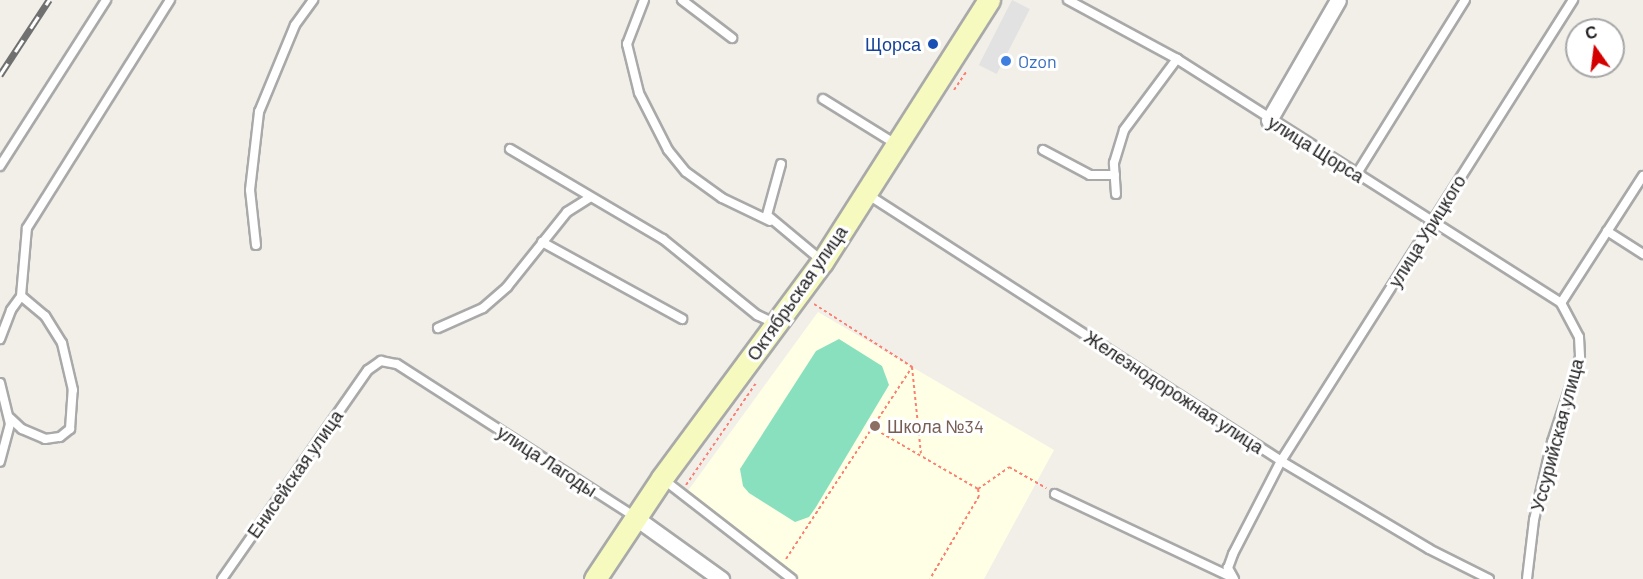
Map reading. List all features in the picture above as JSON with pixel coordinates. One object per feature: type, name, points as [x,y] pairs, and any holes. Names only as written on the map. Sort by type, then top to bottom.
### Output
[{"type":"main road","name":"Октябрьская улица","points":[[595,579],[665,475],[822,262],[989,0]]},
{"type":"street","points":[[1269,120],[1338,0]]},
{"type":"street","name":"улица Лагоды","points":[[636,518],[721,579]]},
{"type":"lane","points":[[0,166],[106,0]]},
{"type":"lane","points":[[0,339],[11,310],[21,296],[27,228],[170,0]]},
{"type":"lane","points":[[256,245],[250,190],[259,112],[295,25],[313,0]]},
{"type":"lane","points":[[644,0],[627,44],[639,93],[668,150],[686,172],[722,198],[770,221],[805,244],[822,262]]},
{"type":"lane","points":[[682,0],[732,38]]},
{"type":"lane","name":"улица Щорса","points":[[1068,0],[1177,59],[1269,120],[1561,303]]},
{"type":"lane","points":[[1356,175],[1465,0]]},
{"type":"lane","name":"улица Урицкого","points":[[1233,578],[1228,568],[1233,554],[1281,461],[1573,0]]},
{"type":"lane","points":[[1116,194],[1117,146],[1124,130],[1177,59]]},
{"type":"lane","points":[[823,99],[898,145]]},
{"type":"lane","points":[[510,149],[589,198],[663,239],[757,315],[777,325]]},
{"type":"lane","points":[[1043,150],[1090,175],[1115,175]]},
{"type":"lane","points":[[770,221],[767,209],[782,164]]},
{"type":"lane","points":[[1561,303],[1643,177]]},
{"type":"lane","name":"Железнодорожная улица","points":[[866,194],[1281,461],[1429,549],[1489,579]]},
{"type":"lane","points":[[438,328],[483,308],[507,287],[567,212],[589,198]]},
{"type":"lane","points":[[1606,231],[1643,254]]},
{"type":"lane","points":[[542,242],[682,319]]},
{"type":"lane","points":[[10,418],[22,429],[45,439],[60,437],[70,429],[74,416],[69,366],[62,343],[45,316],[21,296]]},
{"type":"lane","name":"Уссурийская улица","points":[[1527,579],[1534,520],[1552,442],[1580,357],[1579,337],[1561,303]]},
{"type":"lane","name":"улица Лагоды","points":[[368,370],[381,362],[397,364],[636,518]]},
{"type":"lane","name":"Енисейская улица","points":[[222,579],[368,370]]},
{"type":"lane","points":[[0,383],[10,418],[0,462]]},
{"type":"lane","points":[[665,475],[792,579]]},
{"type":"lane","points":[[1055,494],[1233,578]]},
{"type":"path","points":[[811,302],[912,367]]},
{"type":"path","points":[[779,560],[790,557],[871,427],[912,367]]},
{"type":"path","points":[[912,367],[921,455]]},
{"type":"path","points":[[871,427],[978,489]]},
{"type":"path","points":[[978,489],[1009,467],[1055,494]]},
{"type":"path","points":[[665,475],[696,492]]},
{"type":"path","points":[[930,579],[979,496],[978,489]]},
{"type":"shaded area","points":[[1012,0],[1030,9],[997,74],[979,65]]},
{"type":"shaded area","name":"Школа №34","points":[[818,312],[1054,450],[984,579],[792,579],[687,492]]},
{"type":"green space","points":[[839,339],[882,366],[889,385],[816,507],[809,517],[795,522],[749,493],[743,486],[740,469],[816,351]]},
{"type":"railway","points":[[0,75],[49,0]]},
{"type":"place","name":"Щорса","points":[[933,44]]},
{"type":"place","name":"Ozon","points":[[1006,61]]},
{"type":"place","name":"Школа №34","points":[[875,426]]}]
